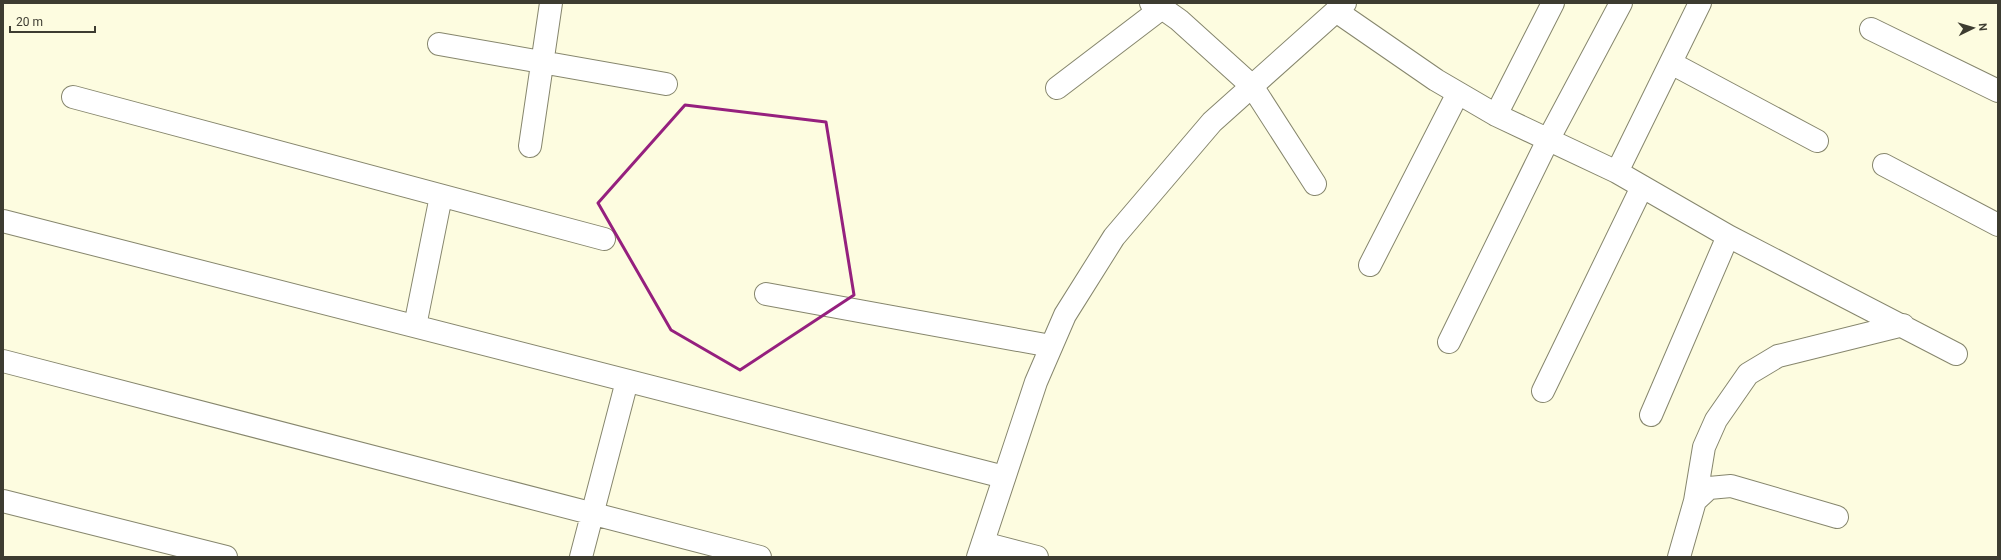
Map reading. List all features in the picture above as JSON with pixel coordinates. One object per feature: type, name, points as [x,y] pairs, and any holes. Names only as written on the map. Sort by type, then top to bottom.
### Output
[{"type":"street","points":[[530,146],[551,3]]},
{"type":"street","points":[[1496,115],[1553,3]]},
{"type":"street","points":[[1450,342],[1548,140],[1620,3]]},
{"type":"street","points":[[1617,172],[1700,3]]},
{"type":"street","points":[[1057,88],[1157,5],[1179,20],[1252,86],[1315,184]]},
{"type":"street","points":[[1037,557],[981,550],[1036,382],[1065,315],[1114,237],[1212,122],[1340,7],[1436,80],[1496,115],[1617,172],[1728,236],[1903,325],[1956,354]]},
{"type":"street","points":[[1871,29],[1998,91]]},
{"type":"street","points":[[439,44],[666,84]]},
{"type":"street","points":[[1671,63],[1817,141]]},
{"type":"street","points":[[1370,265],[1458,93]]},
{"type":"street","points":[[73,97],[604,239]]},
{"type":"street","points":[[1884,165],[1998,225]]},
{"type":"street","points":[[1543,391],[1642,187]]},
{"type":"street","points":[[415,326],[441,196]]},
{"type":"street","points":[[3,221],[1004,477]]},
{"type":"street","points":[[1651,415],[1728,236]]},
{"type":"street","points":[[766,294],[1051,346]]},
{"type":"street","points":[[1679,557],[1695,501],[1704,447],[1716,420],[1748,374],[1778,356],[1903,325]]},
{"type":"street","points":[[3,361],[760,557]]},
{"type":"street","points":[[581,557],[627,381]]},
{"type":"street","points":[[1695,501],[1709,488],[1731,486],[1837,517]]},
{"type":"street","points":[[3,500],[226,557]]},
{"type":"highlighted area","points":[[685,105],[826,122],[854,295],[740,370],[671,330],[598,203]]}]
